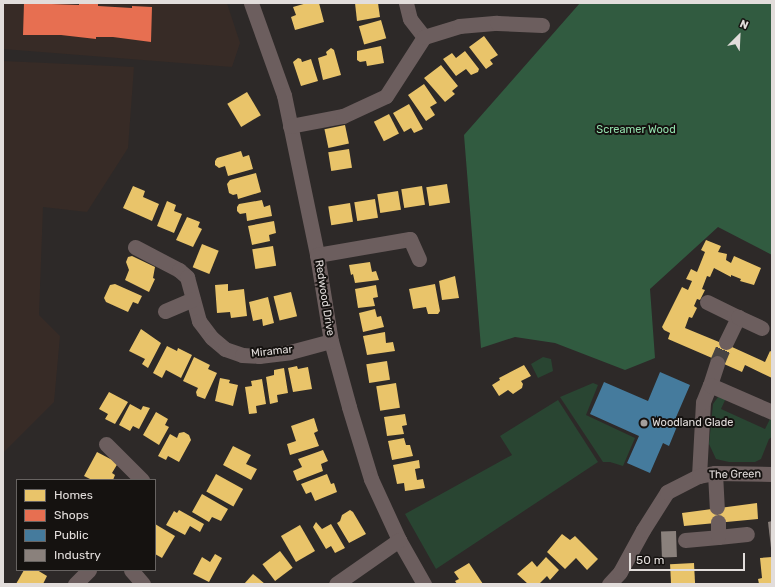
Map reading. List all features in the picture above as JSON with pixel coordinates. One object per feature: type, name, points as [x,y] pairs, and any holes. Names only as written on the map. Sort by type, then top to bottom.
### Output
[{"type":"street","name":"Redwood Drive","points":[[251,3],[284,95],[317,254],[331,341],[349,407],[371,479],[399,540],[424,584]]},
{"type":"street","points":[[406,3],[410,19],[424,37]]},
{"type":"street","points":[[290,126],[343,116],[386,96],[424,37],[459,26],[497,23],[542,25]]},
{"type":"street","points":[[317,254],[410,239],[418,259]]},
{"type":"street","name":"Miramar","points":[[135,247],[179,270],[187,277],[199,321],[212,338],[225,349],[242,355],[259,356],[290,352],[331,341]]},
{"type":"street","points":[[165,312],[193,299]]},
{"type":"street","points":[[707,302],[762,328]]},
{"type":"street","points":[[726,342],[738,317]]},
{"type":"street","name":"The Green","points":[[699,476],[703,402],[717,363]]},
{"type":"street","points":[[710,385],[772,412]]},
{"type":"street","points":[[106,444],[141,479]]},
{"type":"street","points":[[715,473],[718,537]]},
{"type":"street","name":"The Green","points":[[609,584],[620,572],[643,530],[667,492],[699,476],[715,473],[772,474]]},
{"type":"street","points":[[685,540],[747,534]]},
{"type":"street","points":[[336,584],[399,540]]},
{"type":"street","points":[[75,584],[88,571]]},
{"type":"street","points":[[132,571],[143,584]]},
{"type":"shaded area","points":[[3,3],[227,3],[240,43],[232,67],[3,49]]},
{"type":"shaded area","points":[[3,61],[134,67],[128,148],[87,212],[43,207],[39,315],[60,336],[54,402],[3,453]]},
{"type":"green space","name":"Screamer Wood","points":[[580,3],[772,3],[772,255],[718,227],[650,289],[655,358],[625,370],[555,343],[515,337],[481,348],[464,135]]},
{"type":"green space","points":[[543,357],[551,359],[553,371],[538,378],[531,364]]},
{"type":"green space","points":[[593,383],[598,385],[586,415],[635,438],[623,466],[610,462],[603,462],[560,397]]},
{"type":"green space","points":[[718,397],[726,398],[721,409],[765,429],[771,417],[772,418],[772,437],[769,439],[761,459],[755,462],[729,462],[716,459],[709,444],[713,404]]},
{"type":"green space","points":[[558,400],[598,462],[436,569],[405,514],[512,455],[500,436]]},
{"type":"building: Homes","points":[[307,3],[319,3],[324,22],[295,30],[291,17],[296,15],[293,7]]},
{"type":"building: Homes","points":[[355,3],[378,3],[380,17],[357,21]]},
{"type":"building: Homes","points":[[381,20],[386,38],[364,45],[359,26]]},
{"type":"building: Homes","points":[[484,36],[498,55],[490,60],[493,64],[486,69],[469,47]]},
{"type":"building: Homes","points":[[381,46],[384,63],[367,66],[366,61],[360,62],[357,60],[357,51]]},
{"type":"building: Homes","points":[[331,48],[334,50],[341,75],[323,80],[318,58],[327,55],[326,52]]},
{"type":"building: Homes","points":[[465,51],[479,69],[478,72],[471,75],[466,69],[456,76],[443,59],[452,53],[456,58]]},
{"type":"building: Homes","points":[[298,58],[301,59],[302,62],[311,59],[318,81],[301,86],[293,62]]},
{"type":"building: Homes","points":[[441,65],[458,86],[452,91],[455,94],[445,102],[424,78]]},
{"type":"building: Homes","points":[[424,84],[437,103],[430,107],[435,115],[426,121],[408,95]]},
{"type":"building: Homes","points":[[247,92],[261,115],[241,127],[227,104]]},
{"type":"building: Homes","points":[[409,104],[423,129],[414,133],[411,128],[404,132],[393,113]]},
{"type":"building: Homes","points":[[389,114],[399,134],[384,141],[374,122]]},
{"type":"building: Homes","points":[[345,125],[349,144],[328,148],[324,129]]},
{"type":"building: Homes","points":[[349,149],[352,168],[331,171],[328,152]]},
{"type":"building: Homes","points":[[241,151],[243,157],[249,155],[253,169],[228,176],[225,166],[219,168],[215,165],[217,158]]},
{"type":"building: Homes","points":[[256,173],[261,192],[238,199],[237,194],[233,195],[229,193],[227,184],[230,180]]},
{"type":"building: Homes","points":[[447,184],[450,203],[429,206],[426,187]]},
{"type":"building: Homes","points":[[133,186],[145,191],[143,197],[159,204],[152,221],[123,208]]},
{"type":"building: Homes","points":[[422,186],[425,205],[404,208],[401,189]]},
{"type":"building: Homes","points":[[398,191],[401,210],[380,213],[377,194]]},
{"type":"building: Homes","points":[[375,199],[378,218],[357,221],[354,202]]},
{"type":"building: Homes","points":[[262,200],[264,207],[270,205],[272,216],[247,221],[246,213],[240,214],[237,211],[239,204]]},
{"type":"building: Homes","points":[[167,201],[176,205],[174,211],[182,214],[174,233],[157,226]]},
{"type":"building: Homes","points":[[350,203],[353,222],[331,225],[328,206]]},
{"type":"building: Homes","points":[[187,217],[200,222],[198,227],[202,229],[193,247],[176,240]]},
{"type":"building: Homes","points":[[274,221],[276,233],[269,235],[270,241],[252,245],[248,226]]},
{"type":"building: Homes","points":[[706,240],[721,246],[718,252],[727,254],[726,260],[731,263],[734,256],[761,268],[754,285],[740,281],[741,279],[731,275],[731,277],[714,268],[710,277],[707,276],[702,289],[705,290],[700,300],[697,299],[694,306],[697,308],[692,318],[689,317],[685,328],[719,342],[720,340],[733,345],[732,347],[765,362],[770,351],[772,352],[772,378],[745,365],[742,372],[724,364],[723,367],[712,358],[668,339],[670,333],[662,327],[682,287],[688,290],[692,281],[686,279],[691,269],[697,272],[705,252],[701,250]]},
{"type":"building: Homes","points":[[202,244],[219,251],[209,274],[193,267]]},
{"type":"building: Homes","points":[[273,246],[276,266],[255,269],[252,249]]},
{"type":"building: Homes","points":[[132,256],[155,267],[153,278],[155,279],[149,292],[125,280],[129,270],[126,262],[128,257]]},
{"type":"building: Homes","points":[[370,262],[372,272],[376,271],[379,280],[355,283],[353,274],[351,275],[349,265]]},
{"type":"building: Homes","points":[[455,276],[459,298],[442,300],[439,281]]},
{"type":"building: Homes","points":[[115,284],[142,296],[138,304],[133,302],[128,312],[106,302],[104,298],[110,285]]},
{"type":"building: Homes","points":[[228,284],[228,291],[244,289],[247,316],[231,318],[230,312],[217,313],[215,285]]},
{"type":"building: Homes","points":[[435,284],[440,311],[438,314],[428,314],[426,307],[413,309],[409,289]]},
{"type":"building: Homes","points":[[376,285],[378,297],[373,298],[375,306],[358,308],[355,289]]},
{"type":"building: Homes","points":[[291,292],[297,316],[280,321],[274,296]]},
{"type":"building: Homes","points":[[268,297],[274,323],[263,326],[262,319],[253,321],[249,302]]},
{"type":"building: Homes","points":[[375,309],[377,317],[381,316],[384,327],[363,332],[359,313]]},
{"type":"building: Homes","points":[[141,329],[161,343],[148,368],[142,364],[145,359],[129,351]]},
{"type":"building: Homes","points":[[385,332],[386,343],[393,342],[395,351],[367,355],[363,336]]},
{"type":"building: Homes","points":[[167,346],[177,351],[178,348],[192,355],[181,378],[166,370],[162,378],[153,373]]},
{"type":"building: Homes","points":[[194,357],[210,365],[208,369],[217,373],[205,399],[197,396],[196,392],[198,388],[183,381]]},
{"type":"building: Homes","points":[[387,361],[390,380],[369,383],[366,364]]},
{"type":"building: Homes","points":[[524,365],[531,376],[521,381],[523,384],[522,388],[513,394],[508,390],[499,396],[492,385],[500,380],[499,378]]},
{"type":"building: Homes","points":[[297,366],[298,369],[308,367],[312,389],[293,392],[288,368]]},
{"type":"building: Homes","points":[[284,368],[288,393],[277,395],[278,402],[270,404],[266,377],[274,375],[274,370]]},
{"type":"building: Homes","points":[[220,378],[230,380],[229,383],[238,385],[233,406],[215,401]]},
{"type":"building: Homes","points":[[262,379],[266,404],[256,406],[257,413],[249,414],[245,387],[252,386],[251,381]]},
{"type":"building: Homes","points":[[396,383],[400,408],[380,411],[376,386]]},
{"type":"building: Homes","points":[[109,392],[128,402],[115,424],[105,419],[108,414],[99,409]]},
{"type":"building: Homes","points":[[130,404],[141,410],[143,406],[150,408],[139,429],[133,426],[130,431],[119,425]]},
{"type":"building: Homes","points":[[156,412],[168,419],[165,425],[169,427],[159,445],[143,435]]},
{"type":"building: Homes","points":[[405,414],[407,425],[402,426],[404,434],[387,436],[384,417]]},
{"type":"building: Homes","points":[[314,418],[318,431],[314,433],[319,446],[290,455],[287,444],[296,441],[291,426]]},
{"type":"building: Homes","points":[[184,432],[189,435],[191,440],[179,462],[168,456],[166,460],[158,456],[170,434],[177,438],[179,433]]},
{"type":"building: Homes","points":[[404,438],[406,445],[410,445],[413,456],[392,460],[388,441]]},
{"type":"building: Homes","points":[[233,446],[251,455],[246,464],[257,469],[251,480],[223,465]]},
{"type":"building: Homes","points":[[323,450],[328,461],[321,464],[323,471],[297,481],[293,471],[302,467],[298,459]]},
{"type":"building: Homes","points":[[97,452],[118,463],[112,473],[115,475],[113,479],[90,479],[84,476]]},
{"type":"building: Homes","points":[[419,460],[420,468],[415,469],[417,480],[423,479],[425,488],[405,491],[404,483],[397,484],[393,465]]},
{"type":"building: Homes","points":[[216,474],[243,489],[233,507],[206,491]]},
{"type":"building: Homes","points":[[327,474],[331,484],[334,483],[337,492],[315,501],[311,492],[306,494],[301,484]]},
{"type":"building: Homes","points":[[202,494],[228,509],[221,521],[212,517],[209,522],[192,512]]},
{"type":"building: Homes","points":[[757,503],[758,519],[684,526],[682,513]]},
{"type":"building: Homes","points":[[179,510],[204,524],[200,532],[190,526],[185,535],[166,525],[174,511],[177,513]]},
{"type":"building: Homes","points":[[350,510],[353,512],[366,534],[349,543],[337,523],[340,521],[342,515]]},
{"type":"building: Homes","points":[[316,522],[322,529],[331,524],[345,548],[335,553],[331,546],[326,549],[313,527]]},
{"type":"building: Homes","points":[[156,525],[175,536],[162,558],[156,555]]},
{"type":"building: Homes","points":[[300,525],[315,551],[296,562],[281,536]]},
{"type":"building: Homes","points":[[562,534],[570,540],[575,536],[598,559],[587,570],[576,558],[565,569],[547,552]]},
{"type":"building: Homes","points":[[280,551],[293,568],[275,581],[262,564]]},
{"type":"building: Homes","points":[[215,554],[222,558],[209,582],[193,574],[202,557],[210,562]]},
{"type":"building: Homes","points":[[546,557],[559,570],[550,580],[547,576],[539,584],[528,584],[517,574],[532,561],[537,567]]},
{"type":"building: Homes","points":[[772,557],[772,584],[759,584],[758,579],[762,578],[760,558]]},
{"type":"building: Homes","points":[[469,563],[483,584],[457,584],[455,581],[459,579],[454,572]]},
{"type":"building: Homes","points":[[694,563],[695,584],[671,584],[670,564]]},
{"type":"building: Homes","points":[[23,571],[39,571],[47,576],[43,584],[16,584]]},
{"type":"building: Homes","points":[[253,574],[265,584],[244,584]]},
{"type":"building: Shops","points":[[24,3],[79,5],[79,3],[98,4],[98,6],[132,8],[132,6],[152,7],[151,42],[113,37],[96,37],[96,39],[61,35],[23,35]]},
{"type":"building: Public","name":"Woodland Glade","points":[[660,372],[690,385],[674,422],[678,424],[669,446],[663,443],[650,473],[627,463],[639,436],[590,414],[604,382],[648,401]]},
{"type":"building: Industry","points":[[772,521],[772,548],[771,548],[768,522]]},
{"type":"building: Industry","points":[[676,531],[677,557],[662,558],[661,532]]},
{"type":"tunnel","points":[[717,363],[726,342]]},
{"type":"place","name":"Woodland Glade","points":[[644,423]]}]
